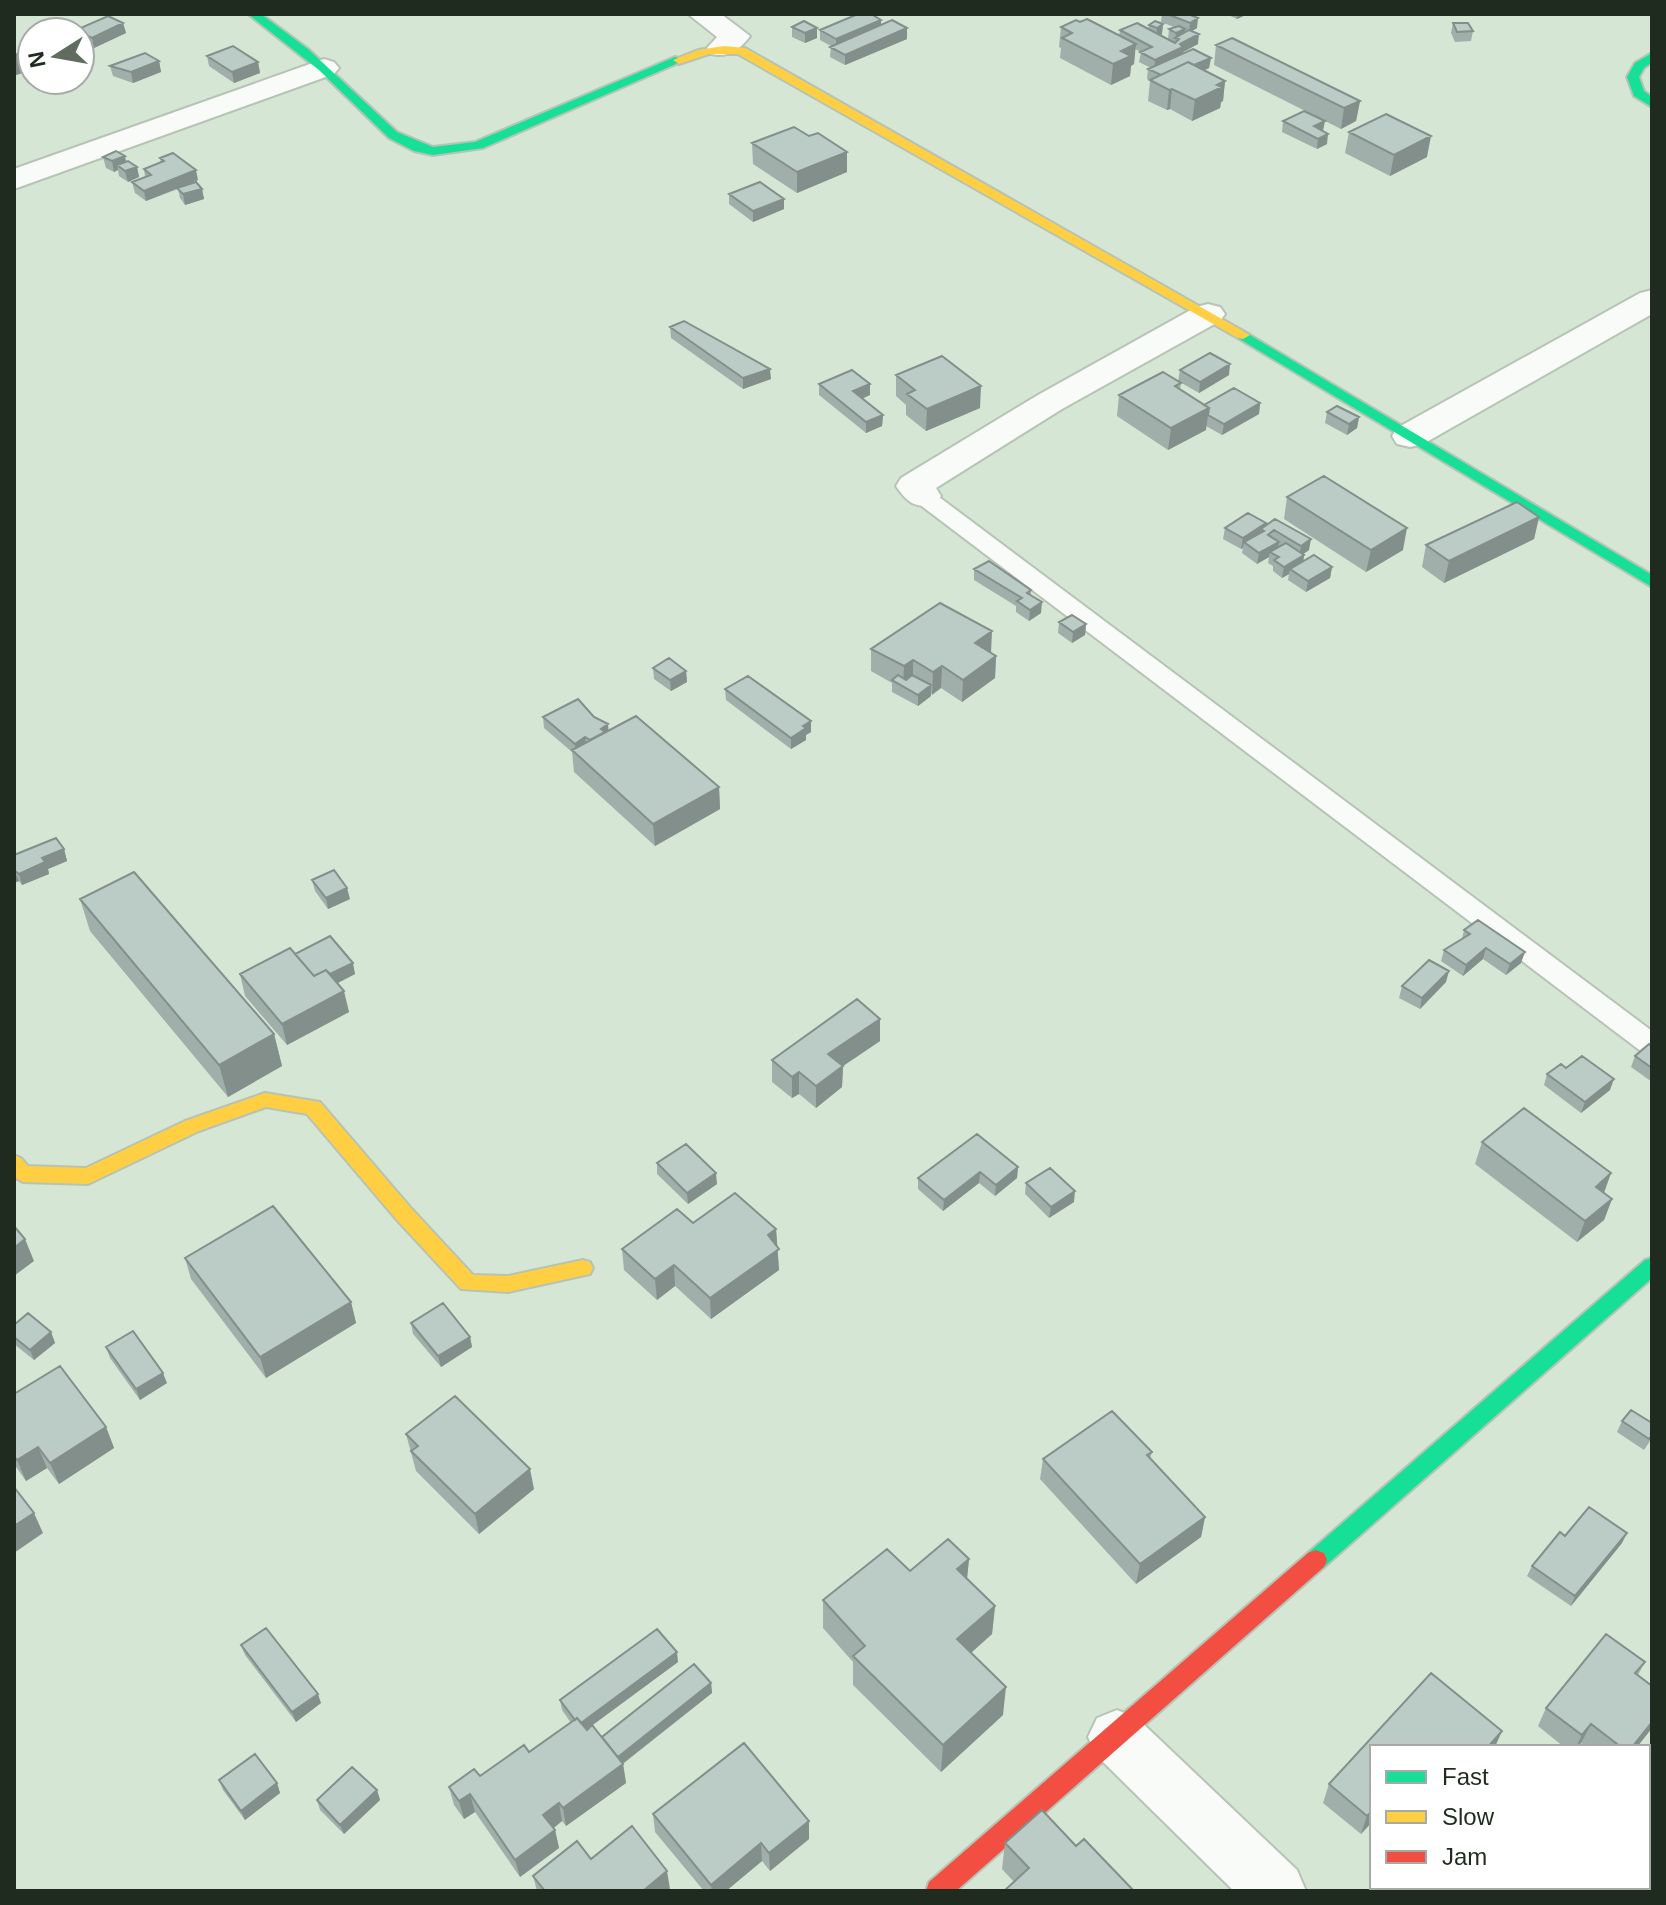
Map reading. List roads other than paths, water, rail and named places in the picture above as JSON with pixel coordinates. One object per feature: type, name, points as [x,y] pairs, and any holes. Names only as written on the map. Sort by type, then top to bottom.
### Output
[{"type":"street","points":[[254,14],[324,68],[395,136],[413,147],[444,152],[479,145],[700,51],[721,48],[741,51],[1208,314],[1652,582]]},
{"type":"street","points":[[702,14],[736,36],[721,48]]},
{"type":"street","points":[[1652,57],[1639,66],[1633,77],[1638,93],[1652,103]]},
{"type":"street","points":[[14,180],[324,68]]},
{"type":"street","points":[[1410,436],[1652,300]]},
{"type":"street","points":[[923,496],[914,486],[1050,402],[1208,314]]},
{"type":"street","points":[[14,1163],[23,1174],[88,1176],[192,1126],[265,1100],[313,1107],[403,1213],[468,1283],[508,1284],[583,1268]]},
{"type":"street","points":[[938,1891],[1652,1266]]},
{"type":"street","points":[[1117,1737],[1276,1891]]},
{"type":"lane","points":[[923,496],[1652,1045]]}]
